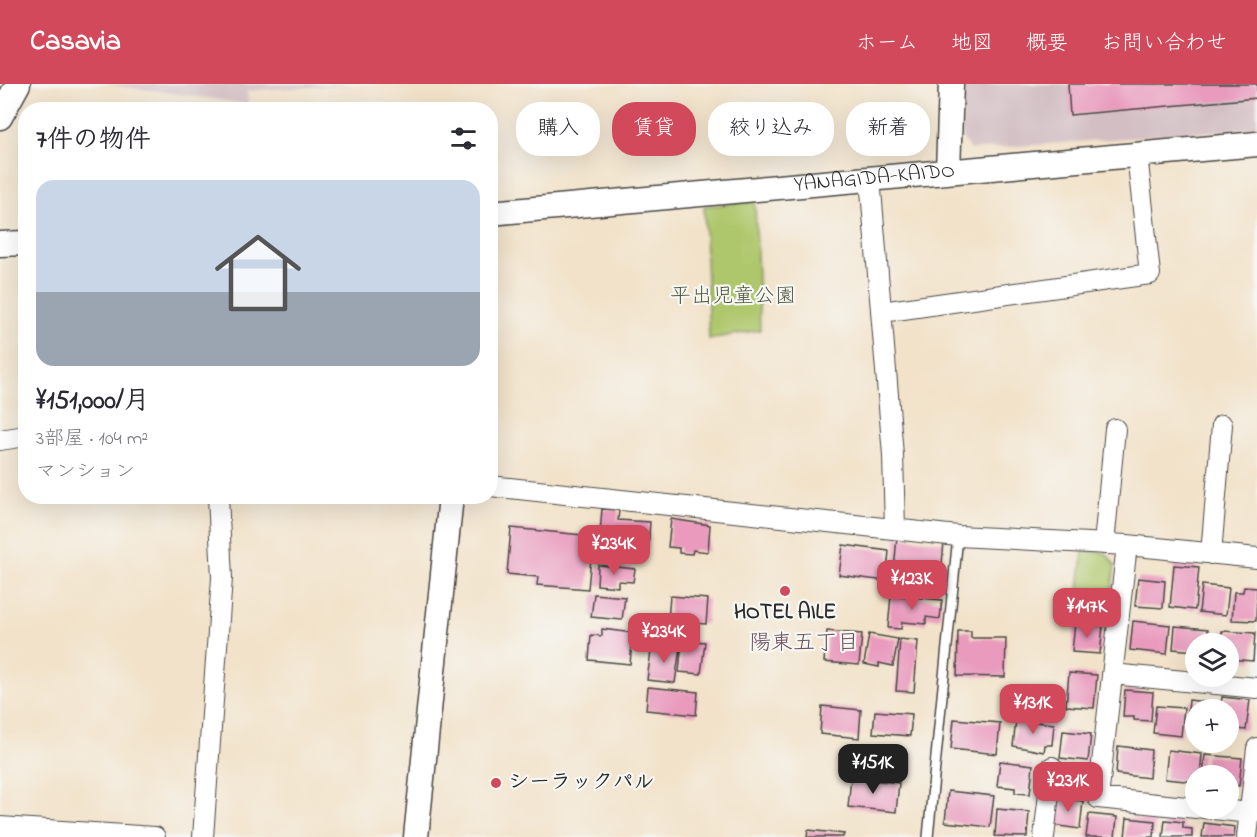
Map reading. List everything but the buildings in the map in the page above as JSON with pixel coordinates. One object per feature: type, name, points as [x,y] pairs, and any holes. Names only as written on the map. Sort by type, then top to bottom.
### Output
[{"type":"street","points":[[0,117],[18,84]]},
{"type":"street","points":[[948,171],[951,84]]},
{"type":"street","name":"YANAGIDA-KAIDO","points":[[498,212],[1257,144]]},
{"type":"street","points":[[882,312],[1150,274],[1137,154]]},
{"type":"street","points":[[870,178],[893,455],[895,529]]},
{"type":"street","points":[[0,244],[18,243]]},
{"type":"street","points":[[1210,554],[1222,426]]},
{"type":"street","points":[[1104,544],[1115,429]]},
{"type":"street","points":[[0,440],[18,437]]},
{"type":"street","points":[[498,487],[958,536],[1127,545],[1257,558]]},
{"type":"street","points":[[203,837],[222,578],[218,504]]},
{"type":"street","points":[[416,837],[450,504]]},
{"type":"street","points":[[1127,545],[1098,798],[1185,807]]},
{"type":"street","points":[[1112,674],[1257,688]]},
{"type":"street","points":[[1247,837],[1257,748]]},
{"type":"street","points":[[1044,837],[1052,767]]},
{"type":"street","points":[[1239,812],[1250,813]]},
{"type":"street","points":[[0,828],[155,837]]},
{"type":"lane","points":[[927,837],[958,536]]},
{"type":"shaded area","points":[[106,84],[356,84],[247,91],[248,102]]},
{"type":"shaded area","points":[[963,84],[1257,84],[1257,128],[971,150],[962,138]]},
{"type":"green space","name":"平出児童公園","points":[[755,202],[760,330],[709,339],[704,206]]},
{"type":"green space","points":[[1083,551],[1106,553],[1115,565],[1109,615],[1077,611]]},
{"type":"place","name":"HOTEL AILE","points":[[785,591]]},
{"type":"place","name":"シーラックパル","points":[[496,783]]},
{"type":"district","name":"陽東五丁目","points":[[804,644]]}]
